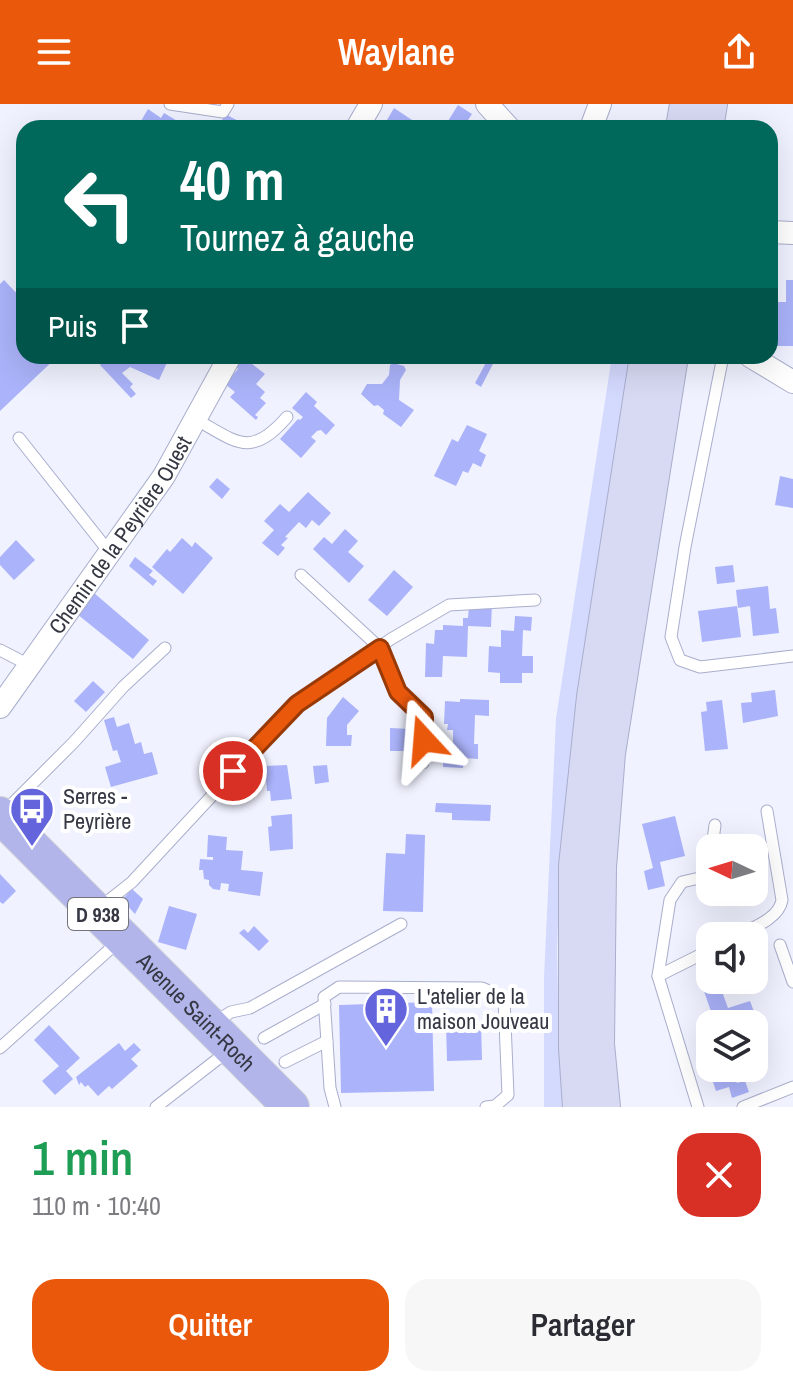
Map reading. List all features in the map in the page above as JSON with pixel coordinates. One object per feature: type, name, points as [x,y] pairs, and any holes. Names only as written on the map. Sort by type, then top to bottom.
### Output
[{"type":"main road","points":[[579,1107],[575,1048],[575,866],[593,697],[645,364]]},
{"type":"main road","points":[[604,1107],[598,1044],[600,867],[609,753],[671,364]]},
{"type":"main road","name":"Avenue Saint-Roch","points":[[0,816],[122,937],[235,1037],[287,1106]]},
{"type":"street","points":[[487,104],[502,120]]},
{"type":"street","name":"Chemin de la Peyrière Ouest","points":[[0,707],[164,476],[226,364]]},
{"type":"street","points":[[763,364],[793,382]]},
{"type":"lane","points":[[170,104],[223,112],[228,104]]},
{"type":"lane","points":[[721,364],[685,547],[671,637],[680,660],[700,667],[793,656]]},
{"type":"lane","points":[[197,420],[237,443],[257,442],[272,434],[287,417]]},
{"type":"lane","points":[[19,438],[110,553]]},
{"type":"lane","points":[[301,575],[380,648],[398,692],[424,717],[423,763]]},
{"type":"lane","points":[[95,911],[132,882],[297,704],[449,605],[535,600]]},
{"type":"lane","points":[[0,816],[74,742],[123,687],[165,648]]},
{"type":"lane","points":[[0,650],[29,665]]},
{"type":"lane","points":[[761,922],[781,908],[782,900],[767,811]]},
{"type":"lane","points":[[714,834],[715,825]]},
{"type":"lane","points":[[696,879],[682,882],[670,900],[658,976],[698,1107]]},
{"type":"lane","points":[[235,1037],[231,1012],[250,1008],[401,924]]},
{"type":"lane","points":[[0,1048],[122,937]]},
{"type":"lane","points":[[780,945],[793,982]]},
{"type":"lane","points":[[658,976],[696,957]]},
{"type":"lane","points":[[335,1107],[330,1088],[324,997],[339,987],[482,988],[504,998],[508,1095],[504,1103],[486,1107]]},
{"type":"lane","points":[[156,1107],[235,1037],[325,1004]]},
{"type":"lane","points":[[285,1062],[327,1041]]},
{"type":"lane","points":[[743,1107],[793,1087]]},
{"type":"shaded area","points":[[611,364],[635,364],[571,751],[561,846],[557,950],[563,1107],[544,1107],[544,978],[556,719]]},
{"type":"building","points":[[458,105],[472,114],[468,120],[449,120]]},
{"type":"building","points":[[394,108],[412,120],[387,120]]},
{"type":"building","points":[[148,109],[161,118],[164,113],[176,120],[142,120]]},
{"type":"building","points":[[225,114],[237,120],[222,120]]},
{"type":"building","points":[[4,280],[16,293],[16,364],[50,364],[0,411],[0,284]]},
{"type":"building","points":[[786,280],[793,280],[793,346],[778,346],[778,302],[786,302]]},
{"type":"building","points":[[166,364],[159,380],[130,367],[122,373],[133,384],[130,387],[136,394],[131,398],[100,365]]},
{"type":"building","points":[[252,364],[265,374],[256,384],[265,392],[260,398],[266,403],[255,415],[258,417],[256,420],[230,397],[235,392],[225,384],[238,369],[234,365]]},
{"type":"building","points":[[485,364],[493,364],[481,387],[475,383]]},
{"type":"building","points":[[390,365],[404,366],[406,370],[400,380],[399,400],[414,410],[401,427],[361,394],[367,384],[382,384],[389,375]]},
{"type":"building","points":[[306,392],[317,402],[314,406],[335,425],[326,435],[321,430],[317,431],[311,437],[316,441],[301,458],[280,439],[303,417],[292,408]]},
{"type":"building","points":[[467,425],[487,434],[479,451],[486,455],[481,467],[473,463],[468,473],[463,471],[456,486],[434,476],[452,439],[458,442]]},
{"type":"building","points":[[780,476],[793,479],[793,508],[775,505]]},
{"type":"building","points":[[217,478],[230,489],[222,499],[209,487]]},
{"type":"building","points":[[308,492],[331,513],[319,526],[312,520],[306,528],[299,522],[285,537],[288,538],[281,545],[285,548],[278,556],[262,543],[274,530],[264,521],[280,504],[289,512]]},
{"type":"building","points":[[345,529],[358,541],[348,552],[364,566],[349,583],[313,549],[324,537],[332,544]]},
{"type":"building","points":[[182,538],[192,547],[195,542],[213,558],[183,594],[152,567],[167,549],[170,552]]},
{"type":"building","points":[[16,540],[35,560],[14,580],[0,565],[0,557]]},
{"type":"building","points":[[135,557],[153,571],[149,575],[157,581],[153,586],[129,566]]},
{"type":"building","points":[[733,565],[735,582],[717,584],[715,567]]},
{"type":"building","points":[[394,570],[413,587],[387,616],[368,600]]},
{"type":"building","points":[[768,586],[770,609],[776,608],[779,633],[753,636],[750,606],[738,608],[736,590]]},
{"type":"building","points":[[94,593],[149,640],[133,659],[77,614]]},
{"type":"building","points":[[492,604],[491,627],[468,626],[467,657],[443,656],[442,677],[425,677],[426,643],[434,644],[435,630],[443,630],[443,625],[463,626],[463,618],[468,618],[469,606]]},
{"type":"building","points":[[737,606],[741,637],[702,642],[698,611]]},
{"type":"building","points":[[515,616],[532,617],[531,631],[523,630],[522,656],[533,656],[533,673],[522,673],[522,683],[500,683],[500,673],[488,672],[489,646],[501,647],[501,630],[514,631]]},
{"type":"building","points":[[93,681],[105,692],[86,712],[74,701]]},
{"type":"building","points":[[775,690],[778,716],[743,723],[741,703],[752,702],[751,693]]},
{"type":"building","points":[[343,697],[359,711],[347,725],[347,735],[352,735],[351,746],[326,746],[327,718]]},
{"type":"building","points":[[460,699],[489,700],[489,716],[475,715],[474,744],[478,744],[478,759],[464,758],[463,768],[443,767],[444,742],[453,743],[453,730],[447,730],[448,724],[444,724],[445,701],[460,702]]},
{"type":"building","points":[[722,700],[728,749],[705,751],[701,712],[707,711],[706,702]]},
{"type":"building","points":[[114,717],[117,727],[129,723],[135,744],[141,742],[144,754],[152,752],[158,774],[111,787],[105,767],[121,762],[117,750],[113,751],[104,720]]},
{"type":"building","points":[[390,728],[410,729],[409,751],[390,751]]},
{"type":"building","points":[[287,765],[292,799],[271,801],[265,766]]},
{"type":"building","points":[[327,765],[329,782],[315,784],[313,766]]},
{"type":"building","points":[[436,803],[491,805],[490,821],[452,820],[452,813],[435,812]]},
{"type":"building","points":[[292,814],[293,849],[270,851],[268,827],[272,826],[271,816]]},
{"type":"building","points":[[675,816],[685,856],[660,862],[665,886],[648,890],[644,871],[653,868],[642,824]]},
{"type":"building","points":[[406,834],[425,835],[423,912],[383,911],[386,853],[405,854]]},
{"type":"building","points":[[208,835],[227,837],[226,850],[243,851],[241,870],[263,872],[260,896],[228,891],[229,884],[221,883],[220,890],[209,885],[209,880],[204,879],[203,870],[199,870],[200,859],[213,860],[213,857],[207,857]]},
{"type":"building","points":[[0,874],[16,891],[3,904],[0,902]]},
{"type":"building","points":[[132,889],[143,899],[135,914],[122,900]]},
{"type":"building","points":[[169,906],[197,914],[186,950],[158,942]]},
{"type":"building","points":[[254,926],[269,941],[259,951],[239,933],[244,929],[248,933]]},
{"type":"building","points":[[705,994],[723,994],[728,1008],[750,1001],[753,1010],[711,1010]]},
{"type":"building","name":"L'atelier de la maison Jouveau","points":[[432,1002],[434,1091],[341,1093],[339,1005]]},
{"type":"building","points":[[481,1023],[482,1060],[447,1061],[446,1024]]},
{"type":"building","points":[[49,1025],[80,1058],[66,1071],[73,1079],[55,1095],[42,1081],[59,1066],[34,1040]]},
{"type":"building","points":[[119,1043],[125,1051],[134,1043],[141,1050],[131,1059],[138,1066],[112,1089],[109,1086],[98,1096],[88,1085],[85,1087],[81,1082],[79,1085],[76,1077]]},
{"type":"building","points":[[713,1082],[745,1082],[749,1092],[732,1098],[729,1087],[716,1091]]},
{"type":"place","name":"Serres - Peyrière","points":[[32,848]]},
{"type":"place","name":"L'atelier de la maison Jouveau","points":[[386,1048]]},
{"type":"route","points":[[233,771],[297,704],[380,648],[398,692],[424,717],[424,740]]}]
